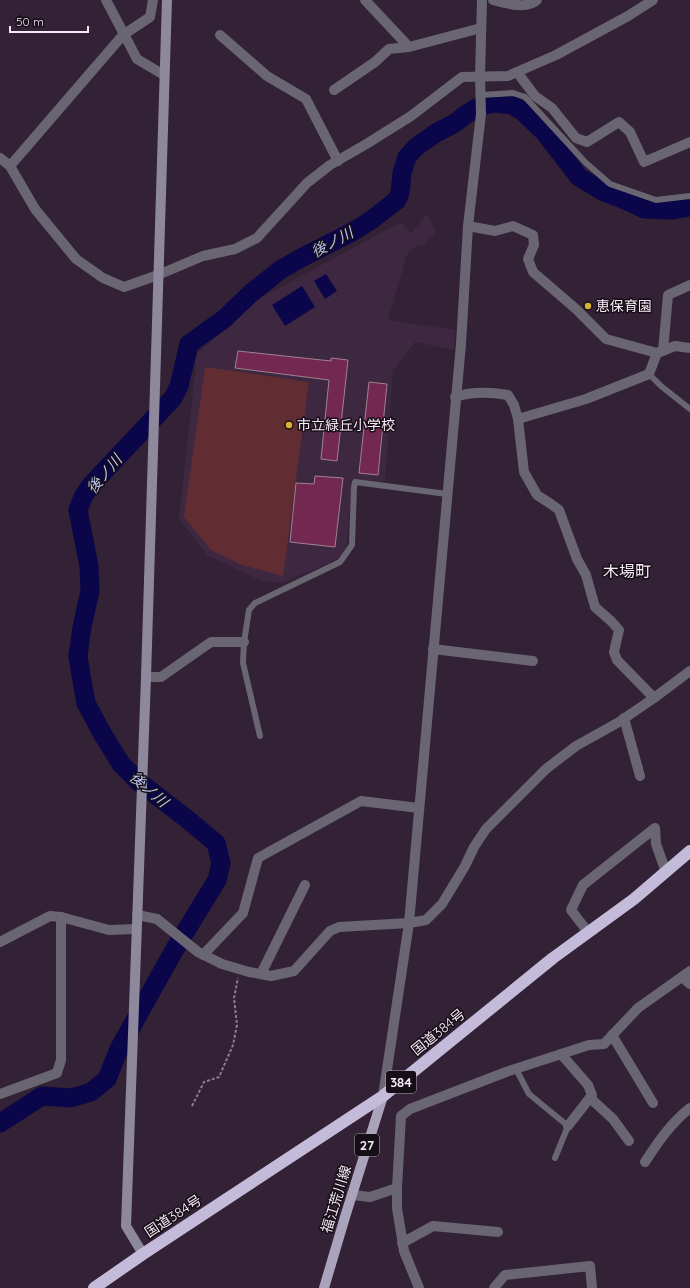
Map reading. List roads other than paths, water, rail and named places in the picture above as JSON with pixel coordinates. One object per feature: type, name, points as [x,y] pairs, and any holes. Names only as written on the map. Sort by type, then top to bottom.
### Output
[{"type":"highway","name":"国道384号","points":[[94,1288],[142,1254],[383,1096],[553,958],[634,899],[690,851]]},
{"type":"main road","name":"福江荒川線","points":[[324,1288],[383,1096]]},
{"type":"street","points":[[106,0],[123,35],[137,59],[164,75]]},
{"type":"street","points":[[10,166],[123,35],[150,17],[153,0]]},
{"type":"street","points":[[142,1254],[126,1226],[133,998],[146,677],[167,0]]},
{"type":"street","points":[[366,0],[409,47]]},
{"type":"street","points":[[383,1096],[409,923],[455,397],[461,344],[468,226],[481,114],[480,76],[482,0]]},
{"type":"street","points":[[492,0],[517,6],[535,3],[537,0]]},
{"type":"street","points":[[0,158],[10,166],[35,209],[76,259],[103,278],[124,287],[158,275],[203,256],[236,249],[257,238],[307,183],[338,161],[411,116],[462,77],[508,76],[556,55],[628,16],[653,0]]},
{"type":"street","points":[[334,90],[375,62],[389,49],[409,47],[481,28]]},
{"type":"street","points":[[220,35],[267,76],[306,99],[338,161]]},
{"type":"street","points":[[516,72],[535,96],[552,108],[576,138],[587,142],[619,122],[630,132],[644,162],[690,142]]},
{"type":"street","points":[[468,226],[495,231],[513,226],[533,235],[534,245],[528,259],[533,272],[576,309],[606,339],[660,352],[675,346],[690,348]]},
{"type":"street","points":[[518,419],[586,398],[650,374],[660,352],[668,295],[690,285]]},
{"type":"street","points":[[455,397],[465,394],[487,392],[508,395],[514,405],[518,419],[524,472],[537,495],[559,510],[577,559],[586,575],[595,607],[619,630],[614,652],[618,660],[654,698]]},
{"type":"street","points":[[146,677],[161,677],[211,642],[244,642]]},
{"type":"street","points":[[433,649],[533,662]]},
{"type":"street","points":[[137,915],[156,919],[203,955],[222,964],[271,976],[294,972],[330,931],[338,927],[409,923],[426,920],[442,904],[465,866],[474,846],[486,829],[546,769],[576,746],[624,718],[690,671]]},
{"type":"street","points":[[624,718],[640,776]]},
{"type":"street","points":[[203,955],[243,913],[258,858],[361,801],[419,808]]},
{"type":"street","points":[[588,932],[571,910],[583,885],[655,828],[656,844],[666,872]]},
{"type":"street","points":[[261,974],[305,885]]},
{"type":"street","points":[[0,942],[50,916],[61,916],[109,930],[136,929]]},
{"type":"street","points":[[0,1094],[57,1073],[61,1060],[61,916]]},
{"type":"street","points":[[419,1288],[404,1251],[397,1208],[401,1116],[410,1109],[516,1069],[589,1045],[604,1044],[638,1008],[687,977]]},
{"type":"street","points":[[612,1035],[653,1103]]},
{"type":"street","points":[[562,1054],[588,1084],[592,1095],[568,1126]]},
{"type":"street","points":[[590,1098],[613,1119],[629,1141]]},
{"type":"street","points":[[645,1162],[662,1136],[690,1108]]},
{"type":"street","points":[[352,1195],[370,1197],[397,1188]]},
{"type":"street","points":[[402,1243],[433,1226],[498,1232]]},
{"type":"street","points":[[494,1288],[504,1274],[590,1266],[592,1288]]},
{"type":"lane","points":[[481,95],[514,93],[525,97],[585,162],[610,184],[656,200],[690,196]]},
{"type":"lane","points":[[650,374],[661,386],[690,410]]},
{"type":"lane","points":[[260,736],[243,663],[244,642],[249,610],[255,603],[340,562],[352,545],[355,482],[447,494]]},
{"type":"lane","points":[[516,1069],[529,1094],[568,1126],[555,1158]]},
{"type":"waterway","name":"後ノ川","points":[[0,1123],[42,1096],[71,1098],[91,1092],[107,1079],[119,1049],[176,947],[217,880],[221,863],[216,843],[139,782],[121,764],[86,703],[78,656],[82,627],[90,591],[89,566],[78,510],[83,497],[91,485],[173,398],[179,386],[189,344],[224,319],[250,294],[280,270],[352,232],[370,221],[397,200],[400,193],[402,173],[407,157],[416,147],[436,133],[455,123],[480,106],[494,103],[512,105],[522,111],[544,132],[579,177],[602,191],[644,209],[671,210],[690,207]]},
{"type":"place","name":"恵保育園","points":[[588,306]]},
{"type":"place","name":"市立緑丘小学校","points":[[289,425]]},
{"type":"district","name":"木場町","points":[[627,571]]}]
